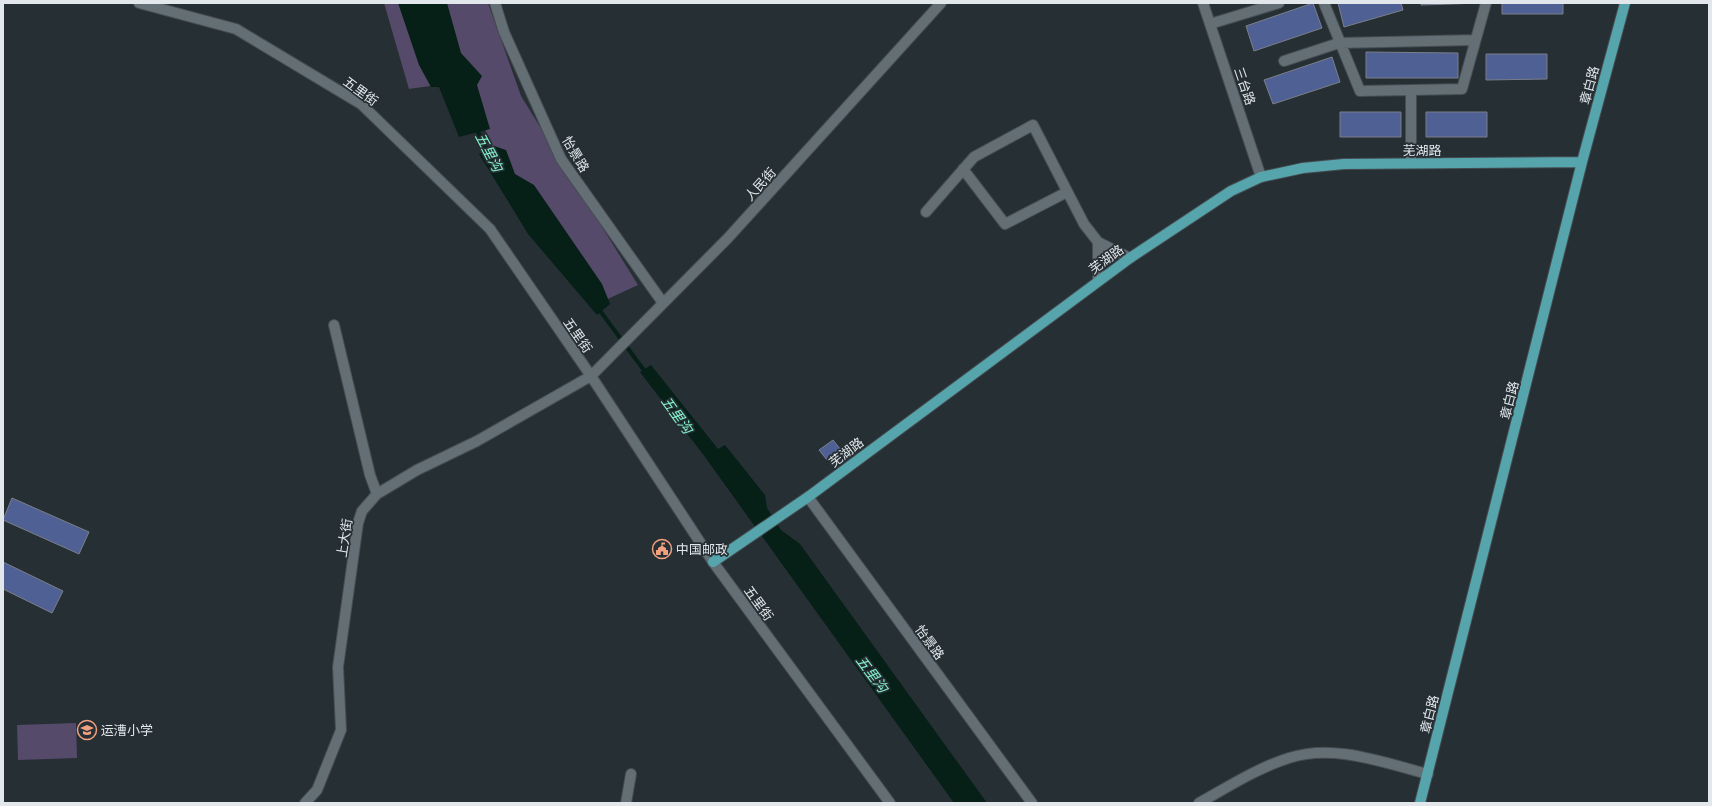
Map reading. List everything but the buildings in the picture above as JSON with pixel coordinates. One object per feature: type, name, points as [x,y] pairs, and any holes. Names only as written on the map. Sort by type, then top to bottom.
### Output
[{"type":"main road","name":"章白路","points":[[1420,803],[1582,162],[1625,3]]},
{"type":"main road","name":"芜湖路","points":[[713,562],[808,497],[1130,258],[1225,194],[1262,177],[1303,168],[1344,164],[1582,162]]},
{"type":"street","name":"五里街","points":[[139,3],[236,29],[361,104],[490,229],[591,376],[713,562],[890,803]]},
{"type":"street","name":"怡景路","points":[[495,3],[504,32],[561,159],[663,303]]},
{"type":"street","name":"人民街","points":[[591,376],[734,232],[942,3]]},
{"type":"street","name":"三台路","points":[[1203,3],[1262,177]]},
{"type":"street","points":[[1210,24],[1279,3]]},
{"type":"street","points":[[1324,3],[1339,43],[1360,91],[1462,89],[1486,3]]},
{"type":"street","points":[[1284,61],[1339,43],[1475,40]]},
{"type":"street","points":[[1411,90],[1411,163]]},
{"type":"street","points":[[926,212],[974,157],[1033,125],[1084,224],[1098,242],[1130,258]]},
{"type":"street","points":[[963,169],[1005,224],[1067,192]]},
{"type":"street","points":[[1098,242],[1098,281]]},
{"type":"street","points":[[334,325],[370,475],[377,494]]},
{"type":"street","name":"上大街","points":[[305,803],[317,790],[341,730],[338,667],[358,523],[362,511],[377,494],[417,470],[477,441],[591,376]]},
{"type":"street","name":"怡景路","points":[[808,497],[1032,803]]},
{"type":"street","points":[[1199,803],[1262,769],[1290,757],[1309,754],[1342,754],[1428,774]]},
{"type":"street","points":[[626,803],[631,774]]},
{"type":"shaded area","points":[[384,3],[488,3],[521,96],[638,285],[599,303],[497,158],[465,81],[409,89]]},
{"type":"shaded area","points":[[76,723],[77,758],[18,760],[17,725]]},
{"type":"water","points":[[398,3],[447,3],[461,53],[482,76],[477,85],[490,129],[459,137],[439,87],[431,87],[419,65]]},
{"type":"water","points":[[494,146],[506,150],[515,174],[534,185],[602,284],[610,304],[597,315],[528,234],[479,154]]},
{"type":"water","points":[[651,365],[718,449],[725,445],[765,495],[767,508],[781,530],[800,544],[987,803],[954,803],[705,457],[640,372]]},
{"type":"waterway","name":"五里沟","points":[[476,128],[489,154]]},
{"type":"waterway","name":"五里沟","points":[[598,308],[646,373]]},
{"type":"place","name":"中国邮政","points":[[662,549]]},
{"type":"place","name":"运漕小学","points":[[87,730]]}]
